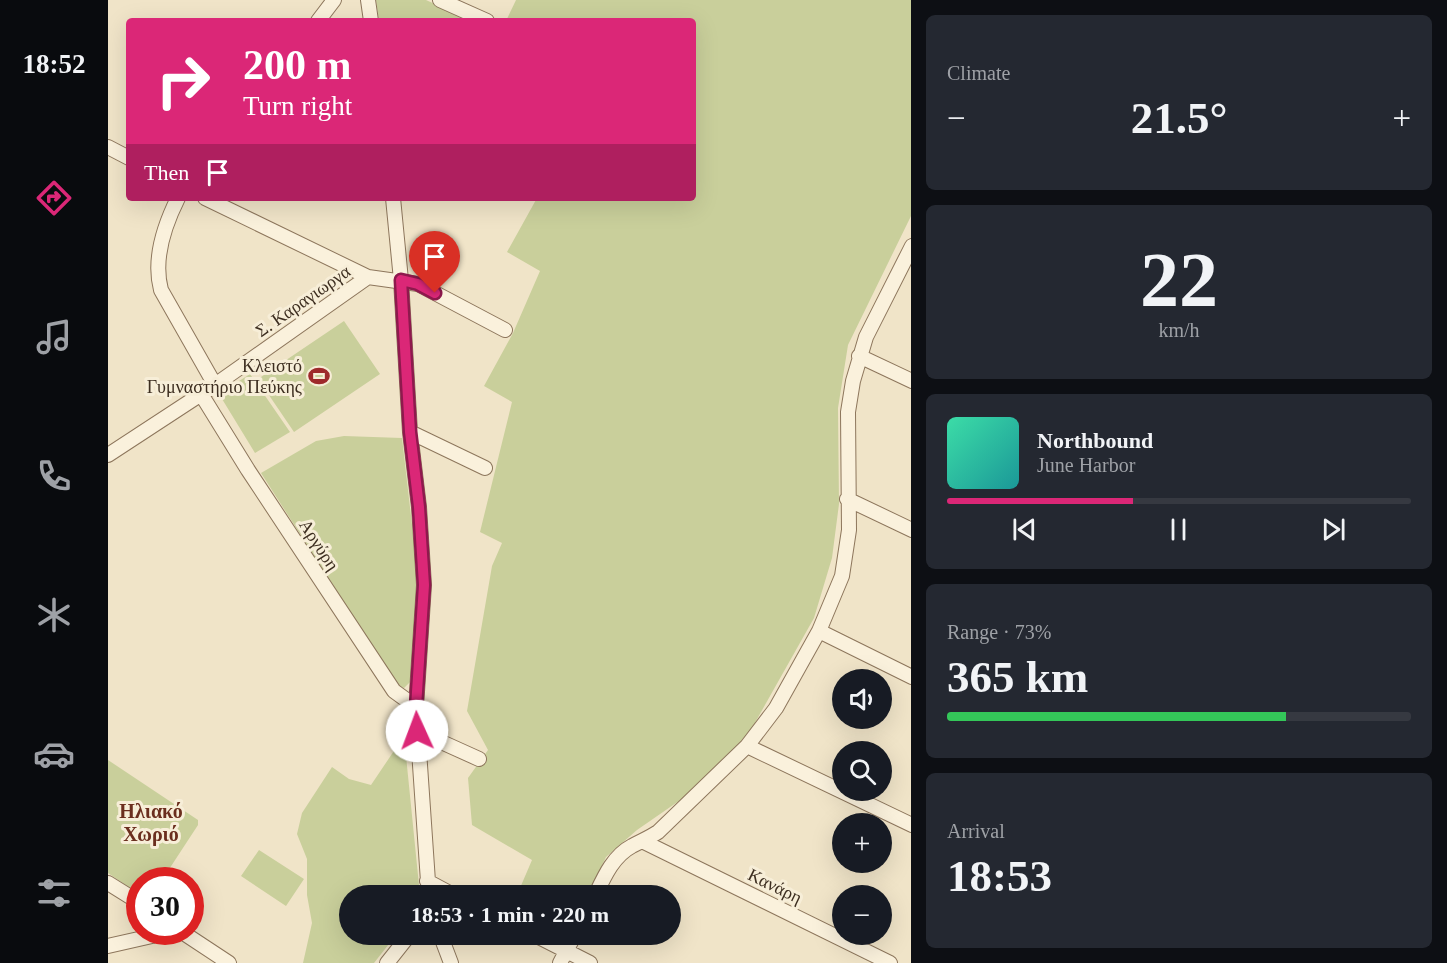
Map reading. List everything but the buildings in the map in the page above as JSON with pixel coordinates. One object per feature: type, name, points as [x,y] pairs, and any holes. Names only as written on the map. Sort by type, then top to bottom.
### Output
[{"type":"street","points":[[320,18],[334,0]]},
{"type":"street","points":[[368,0],[371,18]]},
{"type":"street","points":[[440,0],[480,18]]},
{"type":"street","points":[[108,147],[126,156]]},
{"type":"street","points":[[177,201],[166,225],[157,275],[161,290],[215,385]]},
{"type":"street","points":[[211,201],[368,277],[418,284],[505,330]]},
{"type":"street","points":[[393,201],[424,585],[416,707],[428,885]]},
{"type":"street","points":[[600,885],[611,863],[632,846],[644,842],[658,832],[747,746],[776,708],[819,631],[842,576],[849,530],[848,412],[859,356],[911,248]]},
{"type":"street","name":"Σ. Καραγιωργα","points":[[108,455],[215,385],[368,277]]},
{"type":"street","points":[[859,356],[911,381]]},
{"type":"street","name":"Αργύρη","points":[[201,394],[248,470],[394,691],[416,707]]},
{"type":"street","points":[[410,432],[484,468]]},
{"type":"street","points":[[847,499],[911,530]]},
{"type":"street","points":[[819,631],[911,677]]},
{"type":"street","points":[[417,731],[479,759]]},
{"type":"street","points":[[747,746],[911,825]]},
{"type":"street","name":"Κανάρη","points":[[644,842],[890,963]]},
{"type":"street","points":[[108,883],[126,894]]},
{"type":"street","points":[[108,946],[126,942]]},
{"type":"street","points":[[202,945],[229,963]]},
{"type":"street","points":[[387,963],[401,945]]},
{"type":"street","points":[[444,945],[451,963]]},
{"type":"street","points":[[547,945],[563,957],[590,963]]},
{"type":"green space","points":[[376,0],[426,0],[465,18],[379,18]]},
{"type":"green space","points":[[516,0],[911,0],[911,216],[848,345],[838,408],[839,504],[832,558],[814,618],[748,735],[689,794],[637,830],[606,857],[593,885],[521,885],[532,860],[472,825],[468,778],[488,750],[467,711],[492,566],[502,543],[480,532],[512,402],[484,386],[513,333],[540,271],[507,252],[535,201],[696,201],[696,18],[507,18]]},
{"type":"green space","name":"Κλειστό Γυμναστήριο Πεύκης","points":[[344,321],[380,374],[294,432],[258,379]]},
{"type":"green space","points":[[250,374],[290,432],[255,453],[219,394]]},
{"type":"green space","points":[[344,436],[402,438],[419,585],[413,679],[404,688],[396,684],[261,473],[316,441]]},
{"type":"green space","points":[[404,736],[419,885],[339,885],[339,945],[388,945],[374,963],[303,963],[312,923],[307,895],[307,859],[297,834],[302,813],[332,767],[349,779],[371,785]]},
{"type":"green space","points":[[108,760],[198,820],[198,825],[171,867],[126,867],[126,885],[108,873]]},
{"type":"green space","points":[[259,850],[304,879],[286,906],[241,876]]},
{"type":"place","name":"Κλειστό Γυμναστήριο Πεύκης","points":[[319,376]]},
{"type":"district","name":"Ηλιακό Χωριό","points":[[151,822]]},
{"type":"route","points":[[417,731],[416,707],[424,585],[419,507],[410,432],[401,280],[418,284],[435,293]]}]
